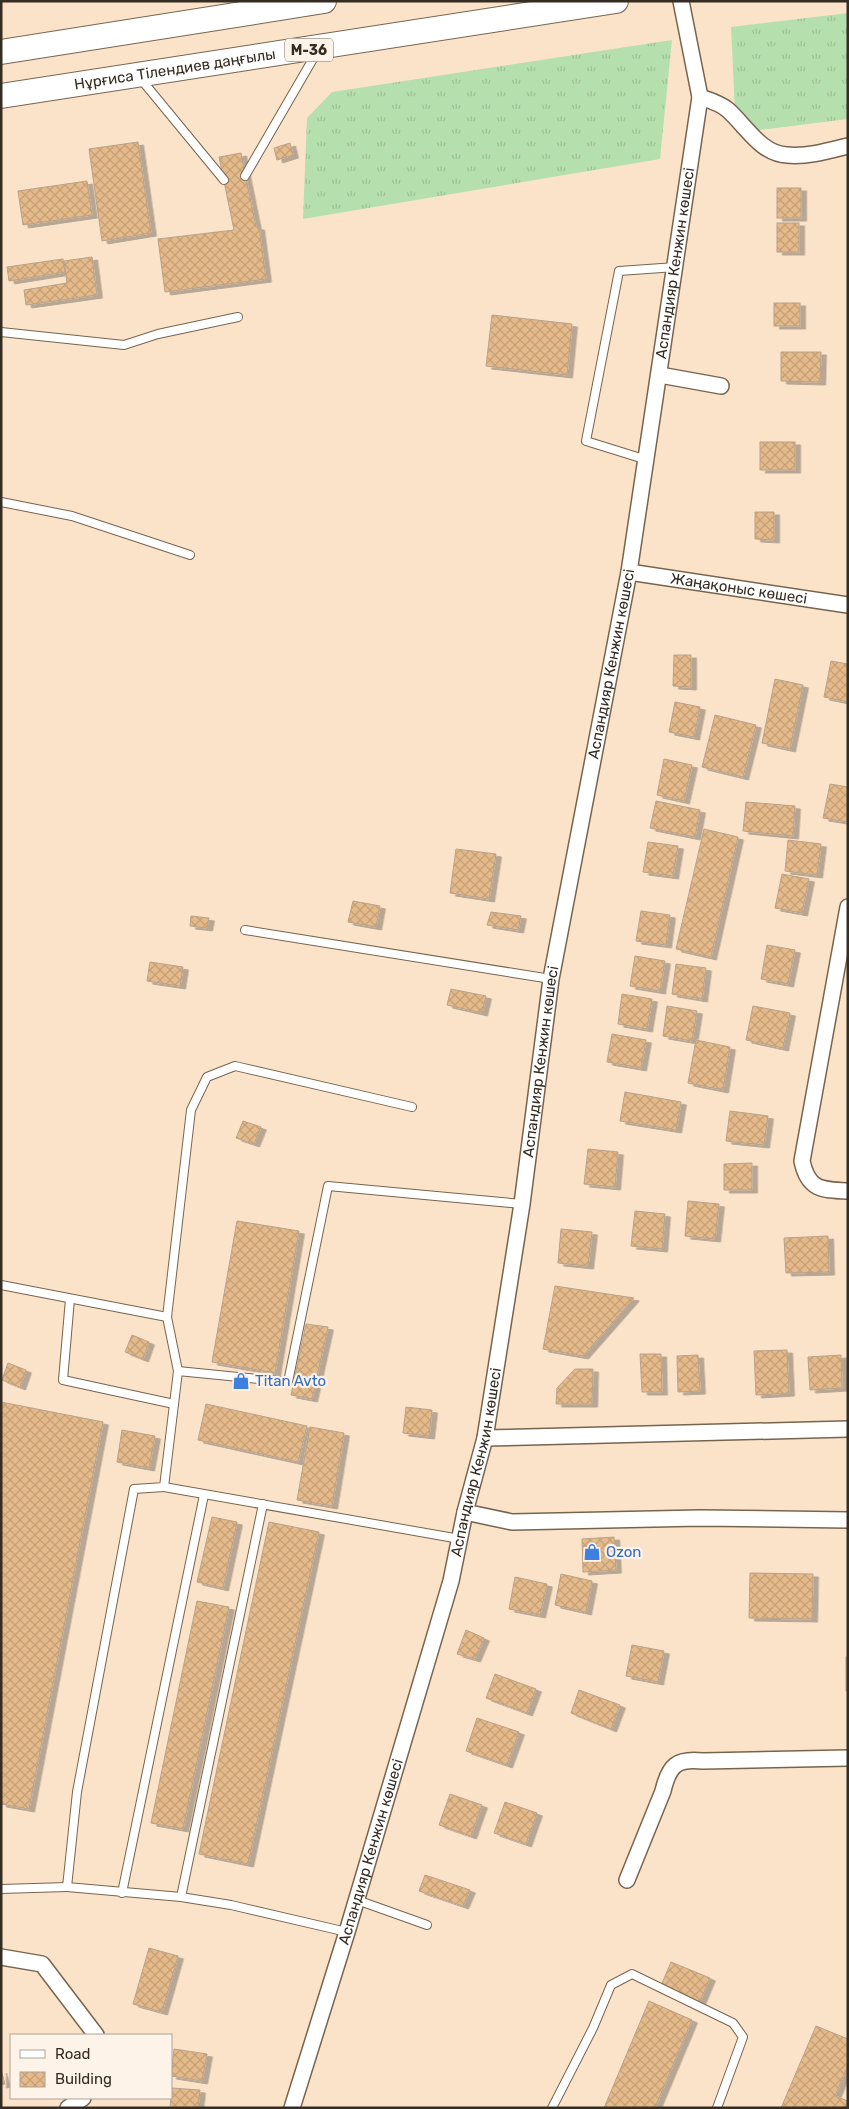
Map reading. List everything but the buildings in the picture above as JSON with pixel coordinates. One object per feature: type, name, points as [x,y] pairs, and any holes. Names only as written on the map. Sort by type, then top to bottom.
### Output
[{"type":"main road","points":[[1,52],[324,1]]},
{"type":"main road","name":"Нұрғиса Тілендиев даңғылы","points":[[1,96],[616,1]]},
{"type":"street","name":"Аспандияр Кенжин көшесі","points":[[292,2108],[347,1932],[451,1581],[465,1512],[485,1438],[522,1204],[551,979],[629,572],[660,375],[700,97],[681,1]]},
{"type":"street","points":[[700,97],[726,108],[764,147],[786,156],[810,154],[848,146]]},
{"type":"street","points":[[660,375],[721,386]]},
{"type":"street","name":"Жаңақоныс көшесі","points":[[629,572],[848,605]]},
{"type":"street","points":[[848,908],[802,1161],[804,1173],[816,1186],[824,1190],[848,1191]]},
{"type":"street","points":[[485,1438],[848,1429]]},
{"type":"street","points":[[465,1512],[512,1522],[691,1518],[848,1520]]},
{"type":"street","points":[[627,1880],[666,1778],[678,1762],[690,1760],[848,1758]]},
{"type":"street","points":[[1,1957],[42,1964],[95,2034]]},
{"type":"street","points":[[68,2108],[82,2099]]},
{"type":"lane","points":[[246,176],[319,48]]},
{"type":"lane","points":[[137,75],[224,180]]},
{"type":"lane","points":[[647,460],[586,441],[620,271],[676,267]]},
{"type":"lane","points":[[1,332],[124,344],[158,334],[238,317]]},
{"type":"lane","points":[[1,502],[72,516],[190,555]]},
{"type":"lane","points":[[245,930],[551,979]]},
{"type":"lane","points":[[164,1487],[178,1371],[167,1316],[191,1110],[207,1077],[235,1066],[412,1107]]},
{"type":"lane","points":[[178,1371],[288,1382],[328,1186],[522,1204]]},
{"type":"lane","points":[[1,1285],[167,1316]]},
{"type":"lane","points":[[70,1299],[63,1380],[174,1404]]},
{"type":"lane","points":[[67,1887],[77,1792],[134,1489],[164,1487],[460,1539]]},
{"type":"lane","points":[[122,1893],[204,1494]]},
{"type":"lane","points":[[181,1897],[263,1504]]},
{"type":"lane","points":[[1,1889],[67,1887],[181,1897],[231,1905],[347,1932]]},
{"type":"lane","points":[[356,1900],[427,1925]]},
{"type":"lane","points":[[552,2108],[593,2028],[611,1985],[632,1974],[733,2023],[742,2038],[717,2108]]},
{"type":"green space","points":[[848,13],[848,119],[736,133],[731,27]]},
{"type":"green space","points":[[672,40],[660,159],[303,219],[307,118],[332,92]]},
{"type":"place","name":"Titan Avto","points":[[241,1381]]},
{"type":"place","name":"Ozon","points":[[592,1552]]}]
